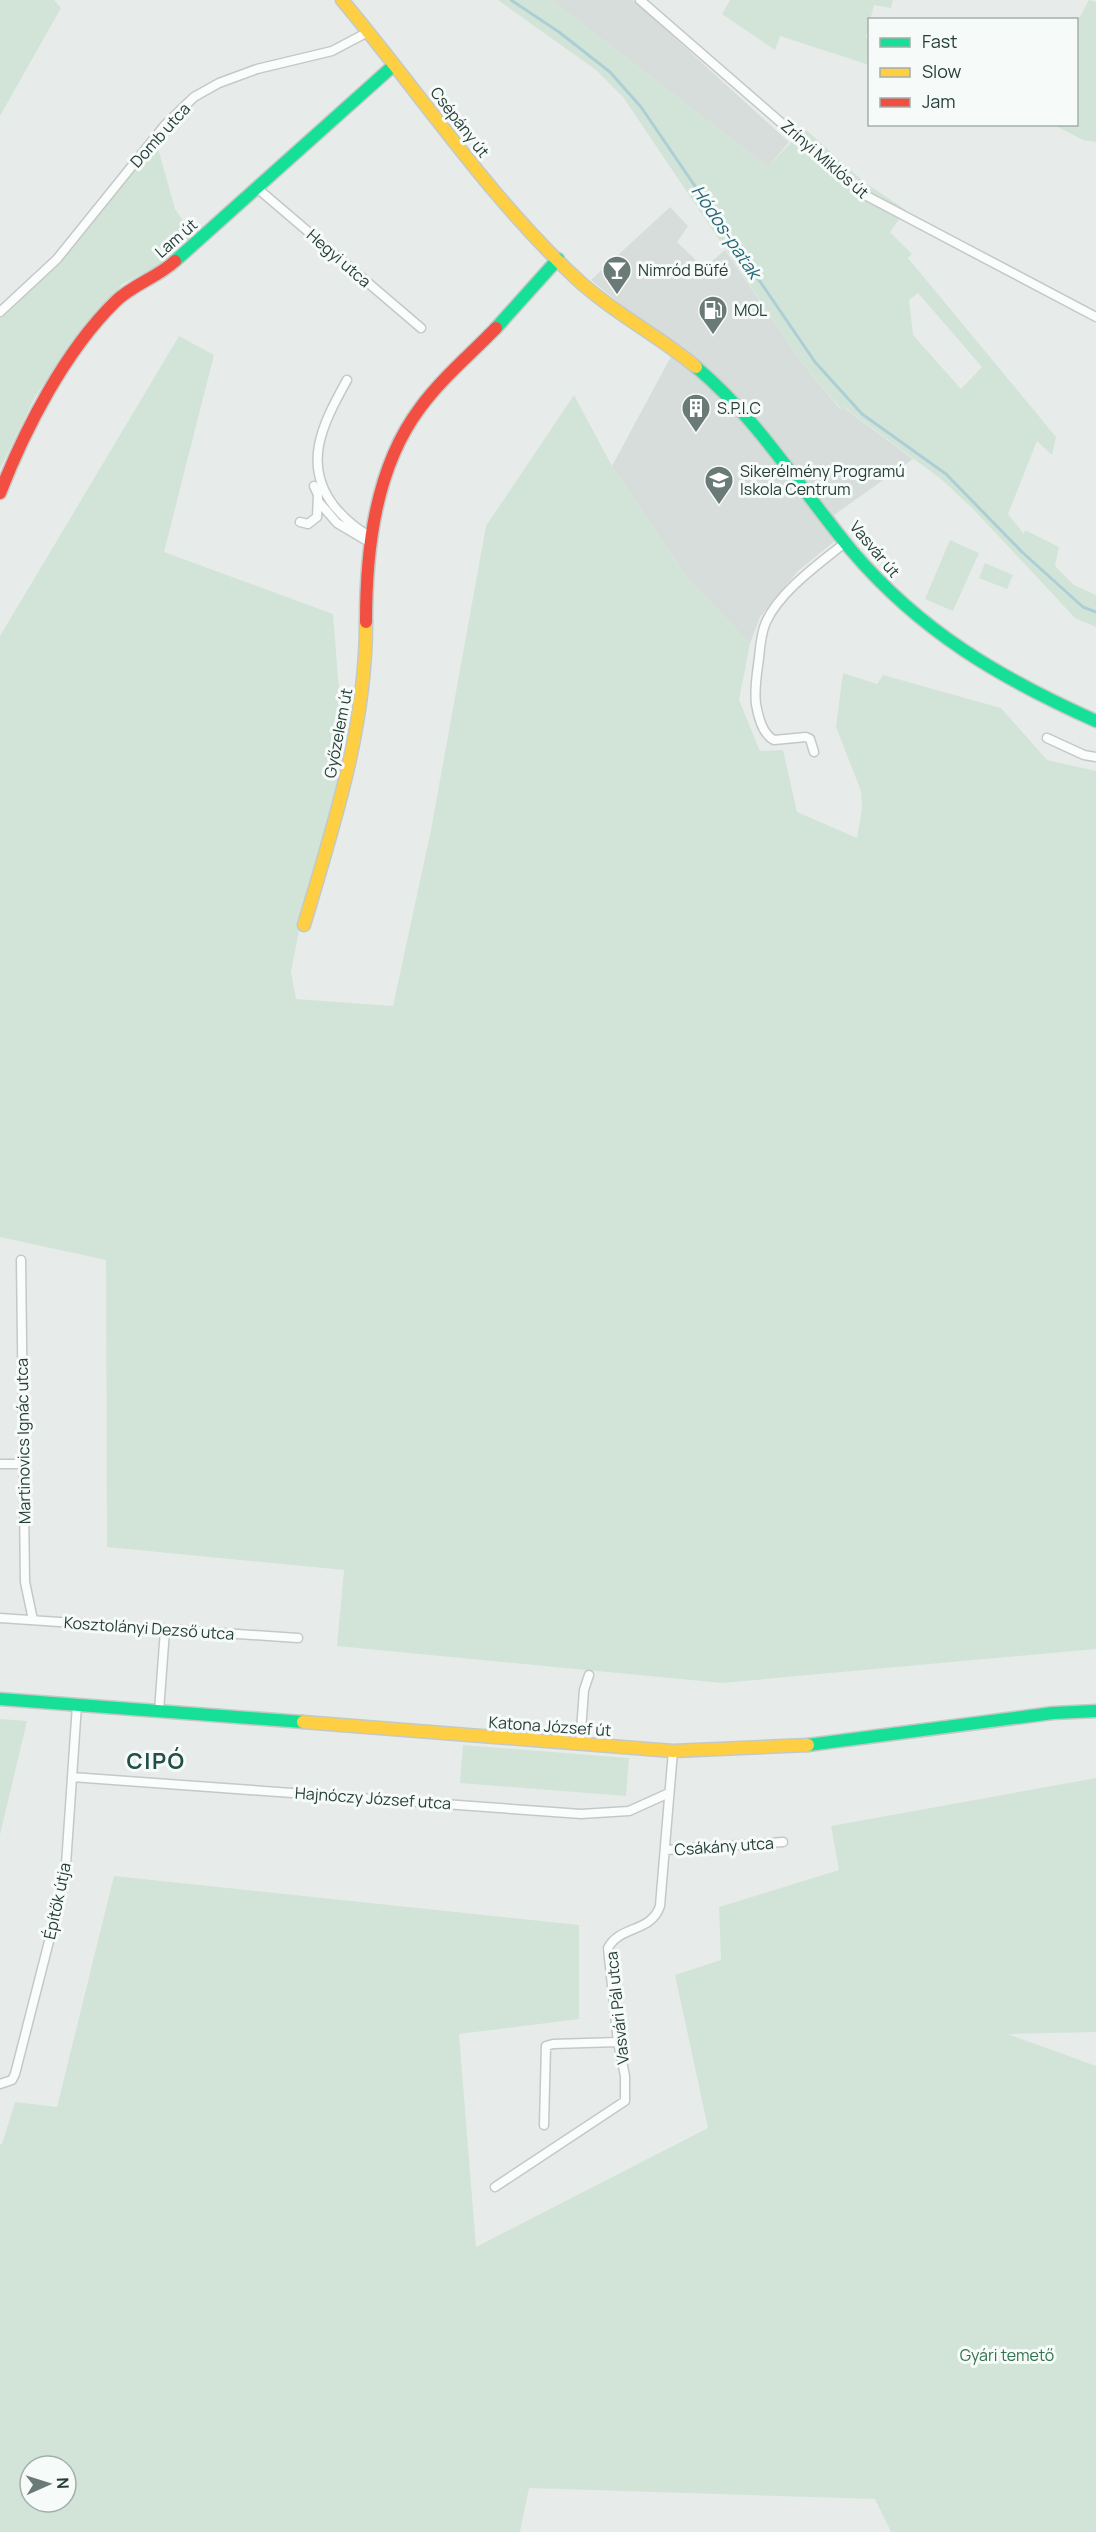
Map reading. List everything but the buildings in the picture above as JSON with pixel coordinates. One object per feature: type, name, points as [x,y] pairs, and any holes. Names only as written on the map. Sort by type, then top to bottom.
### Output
[{"type":"street","name":"Csépány út","points":[[342,0],[488,184],[558,259]]},
{"type":"street","name":"Zrínyi Miklós út","points":[[640,0],[863,194],[1096,317]]},
{"type":"street","name":"Domb utca","points":[[0,312],[57,259],[165,125],[194,97],[219,83],[257,69],[332,51],[368,32]]},
{"type":"street","name":"Lam út","points":[[0,493],[15,456],[55,383],[98,323],[130,288],[165,270],[394,65]]},
{"type":"street","name":"Hegyi utca","points":[[257,188],[421,328]]},
{"type":"street","name":"Győzelem út","points":[[304,925],[350,768],[363,699],[370,539],[388,467],[413,417],[465,358],[512,312],[558,259]]},
{"type":"street","name":"Vasvár út","points":[[558,259],[603,302],[685,358],[722,390],[846,542],[898,600],[945,640],[1011,681],[1096,721]]},
{"type":"street","points":[[347,380],[332,406],[318,447],[319,480],[336,508],[370,539]]},
{"type":"street","points":[[300,522],[308,524],[314,522],[317,517],[318,501],[314,486]]},
{"type":"street","points":[[318,501],[337,523],[370,539]]},
{"type":"street","points":[[814,752],[810,739],[806,737],[774,740],[766,734],[756,698],[763,630],[769,616],[803,575],[846,542]]},
{"type":"street","points":[[1047,738],[1084,755],[1096,757]]},
{"type":"street","name":"Martinovics Ignác utca","points":[[21,1260],[25,1582],[33,1620]]},
{"type":"street","points":[[0,1464],[22,1464]]},
{"type":"street","name":"Kosztolányi Dezső utca","points":[[0,1618],[298,1638]]},
{"type":"street","points":[[159,1711],[165,1630]]},
{"type":"street","points":[[580,1744],[584,1690],[589,1675]]},
{"type":"street","name":"Katona József út","points":[[0,1699],[673,1751],[797,1746],[1053,1713],[1096,1711]]},
{"type":"street","name":"Építők útja","points":[[0,2084],[12,2080],[15,2074],[65,1879],[77,1705]]},
{"type":"street","name":"Vasvári Pál utca","points":[[495,2187],[623,2104],[626,2098],[608,1948],[618,1936],[648,1924],[657,1915],[662,1896],[673,1751]]},
{"type":"street","name":"Hajnóczy József utca","points":[[72,1777],[581,1814],[629,1811],[669,1793]]},
{"type":"street","name":"Csákány utca","points":[[666,1850],[783,1842]]},
{"type":"street","points":[[544,2125],[546,2046],[618,2042]]},
{"type":"shaded area","points":[[551,0],[633,0],[789,142],[768,167]]},
{"type":"shaded area","points":[[670,207],[688,226],[677,242],[704,268],[725,250],[803,364],[840,409],[843,407],[913,459],[834,515],[846,532],[798,571],[760,617],[750,644],[689,580],[612,466],[675,349],[591,280]]},
{"type":"green space","points":[[0,0],[54,0],[61,8],[0,116]]},
{"type":"green space","points":[[498,0],[551,0],[768,167],[804,128],[864,182],[906,210],[890,232],[912,254],[908,258],[1056,437],[1052,455],[1037,441],[1008,514],[1024,534],[1025,530],[1059,547],[1055,566],[1074,585],[1096,595],[1096,627],[1075,618],[975,511],[941,479],[844,407],[841,409],[803,364],[623,97],[596,70]],"holes":[[[918,293],[982,367],[961,389],[913,335],[909,300]]]},
{"type":"green space","points":[[730,0],[893,0],[891,8],[874,5],[871,18],[868,18],[866,37],[868,38],[868,65],[780,36],[775,50],[722,14]]},
{"type":"green space","points":[[1089,0],[1096,2],[1096,142],[1083,140],[1056,126],[1078,126],[1078,20]]},
{"type":"green space","points":[[156,141],[175,209],[194,237],[159,266],[122,284],[36,395],[0,469],[0,316]]},
{"type":"green space","points":[[179,336],[214,355],[164,552],[333,614],[345,765],[302,915],[291,972],[296,999],[393,1006],[431,830],[486,526],[574,395],[612,466],[689,580],[750,644],[739,700],[760,751],[783,750],[797,812],[857,838],[862,809],[861,791],[836,727],[843,673],[877,684],[883,675],[1001,708],[1047,760],[1096,771],[1096,1649],[722,1683],[337,1646],[344,1570],[107,1547],[106,1260],[0,1237],[0,636]]},
{"type":"green space","points":[[950,540],[979,553],[953,611],[925,599]]},
{"type":"green space","points":[[985,563],[1013,575],[1007,589],[979,578]]},
{"type":"green space","points":[[0,1719],[27,1721],[0,1835]]},
{"type":"green space","points":[[463,1745],[629,1758],[626,1796],[460,1783]]},
{"type":"green space","name":"Gyári temető","points":[[1096,1778],[1096,2032],[1008,2034],[1096,2066],[1096,2532],[891,2532],[875,2499],[529,2488],[520,2532],[0,2532],[0,2144],[2,2144],[15,2102],[57,2107],[114,1876],[579,1925],[579,2019],[459,2034],[476,2247],[708,2128],[675,1975],[721,1960],[719,1907],[839,1870],[831,1826]]},
{"type":"waterway","name":"Hódos-patak","points":[[511,0],[559,32],[610,72],[641,107],[815,362],[862,414],[946,474],[1022,552],[1083,607],[1096,612]]},
{"type":"traffic: fast","points":[[175,261],[394,65]]},
{"type":"traffic: fast","points":[[496,328],[558,259]]},
{"type":"traffic: fast","points":[[696,367],[739,409],[852,551],[906,606],[934,629],[995,670],[1096,721]]},
{"type":"traffic: fast","points":[[0,1699],[303,1722]]},
{"type":"traffic: fast","points":[[808,1745],[1053,1713],[1096,1711]]},
{"type":"traffic: slow","points":[[342,0],[456,145],[546,249],[593,293],[696,367]]},
{"type":"traffic: slow","points":[[304,925],[337,813],[354,738],[361,700],[366,622]]},
{"type":"traffic: slow","points":[[303,1722],[673,1751],[808,1745]]},
{"type":"traffic: jam","points":[[0,493],[34,417],[79,344],[115,302],[175,261]]},
{"type":"traffic: jam","points":[[366,622],[371,538],[383,483],[393,457],[405,431],[428,397],[496,328]]},
{"type":"place","name":"Nimród Büfé","points":[[617,296]]},
{"type":"place","name":"MOL","points":[[713,336]]},
{"type":"place","name":"S.P.I.C","points":[[696,434]]},
{"type":"place","name":"Sikerélmény Programú Iskola Centrum","points":[[719,506]]},
{"type":"district","name":"CIPÓ","points":[[156,1761]]}]
